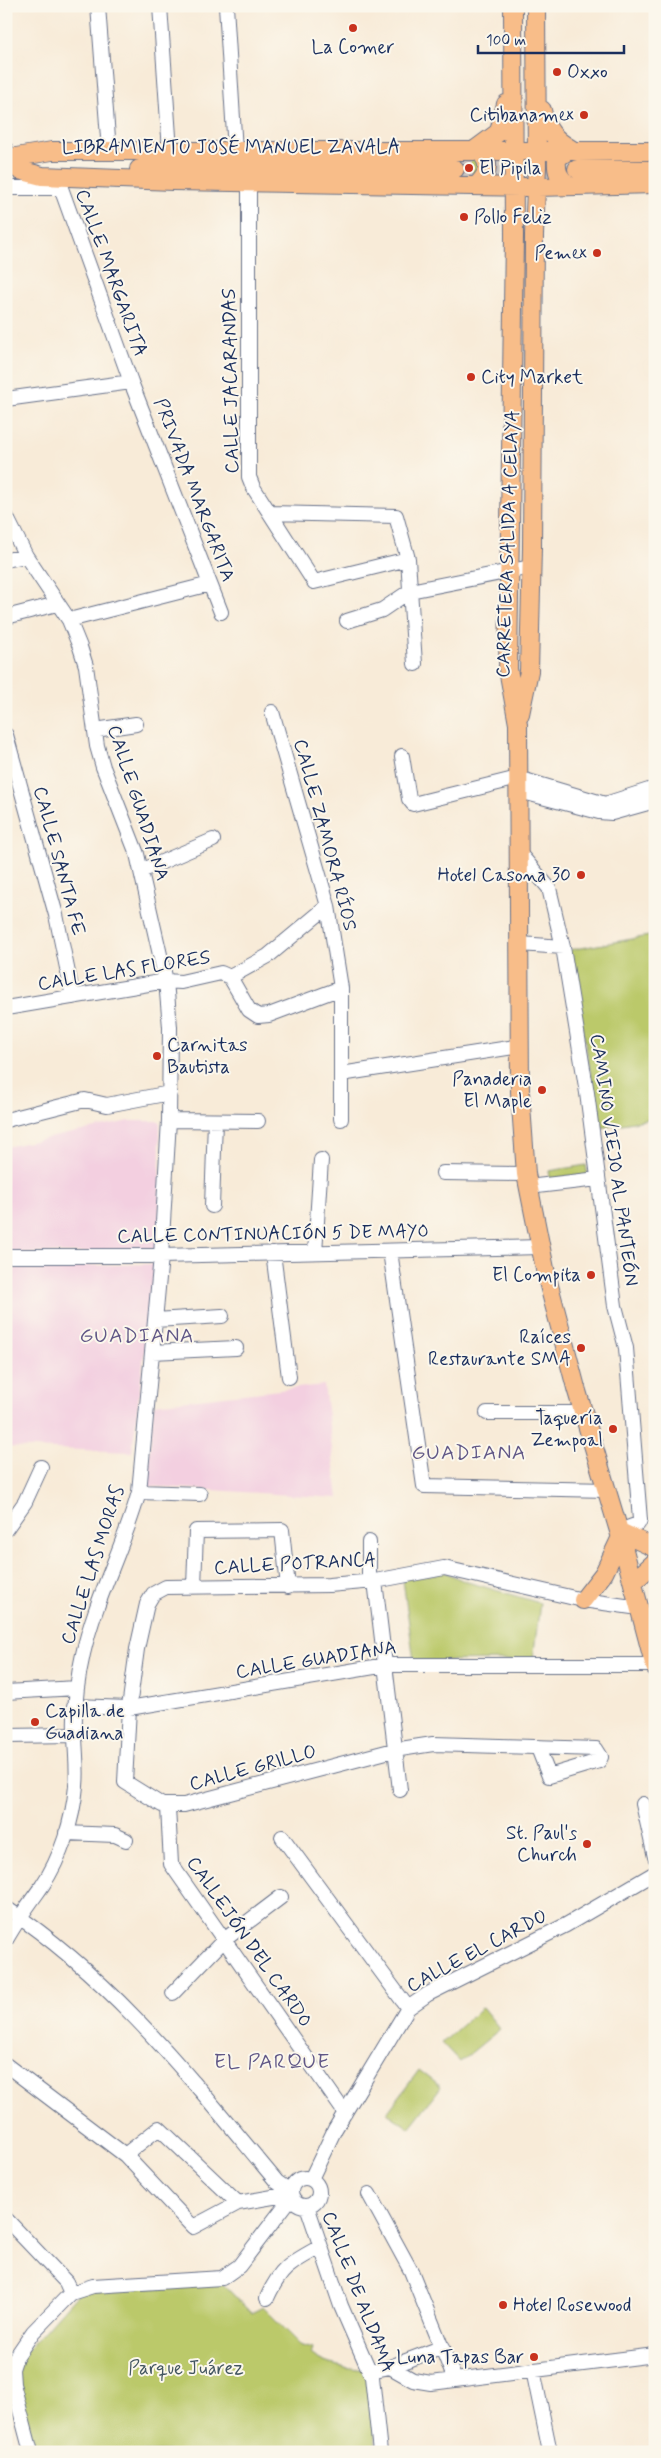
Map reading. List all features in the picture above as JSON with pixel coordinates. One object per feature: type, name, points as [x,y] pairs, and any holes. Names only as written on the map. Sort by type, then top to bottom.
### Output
[{"type":"main road","points":[[476,149],[499,132],[512,67],[513,6]]},
{"type":"main road","points":[[536,6],[538,80],[543,119],[554,140],[575,159],[655,151]]},
{"type":"main road","name":"CARRETERA SALIDA A CELAYA","points":[[512,67],[514,236],[511,571],[508,669],[518,724]]},
{"type":"main road","name":"CARRETERA SALIDA A CELAYA","points":[[518,724],[528,671],[538,80]]},
{"type":"main road","points":[[10,160],[52,151],[476,149],[514,158],[655,160]]},
{"type":"main road","points":[[476,149],[484,155],[488,165],[487,175],[478,184]]},
{"type":"main road","points":[[568,185],[560,178],[556,169],[558,158],[655,170]]},
{"type":"main road","points":[[10,160],[58,182],[478,184],[537,187],[655,184]]},
{"type":"main road","name":"LIBRAMIENTO JOSÉ MANUEL ZAVALA","points":[[10,160],[455,164]]},
{"type":"main road","points":[[478,184],[496,193],[506,206],[514,236]]},
{"type":"main road","points":[[534,235],[540,209],[546,200],[554,192],[568,185]]},
{"type":"main road","points":[[511,481],[532,480]]},
{"type":"main road","points":[[518,724],[520,1092],[527,1181],[540,1247],[584,1413],[620,1533],[654,1666]]},
{"type":"main road","points":[[620,1533],[655,1548]]},
{"type":"main road","points":[[583,1600],[604,1573],[620,1533]]},
{"type":"main road","points":[[631,1575],[655,1561]]},
{"type":"street","points":[[98,6],[109,151]]},
{"type":"street","points":[[160,6],[170,151]]},
{"type":"street","points":[[226,6],[235,151]]},
{"type":"street","points":[[6,188],[58,182]]},
{"type":"street","name":"CALLE MARGARITA","points":[[58,182],[131,382]]},
{"type":"street","name":"CALLE JACARANDAS","points":[[249,183],[249,477],[314,582],[408,559]]},
{"type":"street","points":[[6,399],[131,382]]},
{"type":"street","name":"PRIVADA MARGARITA","points":[[131,382],[222,612]]},
{"type":"street","points":[[270,513],[396,516],[408,559],[415,664]]},
{"type":"street","name":"CALLE GUADIANA","points":[[8,521],[26,556],[69,620],[86,666],[95,730],[103,767],[127,825],[142,871],[166,981],[170,1027],[169,1120]]},
{"type":"street","points":[[6,560],[26,556]]},
{"type":"street","points":[[347,621],[382,610],[410,591],[531,567]]},
{"type":"street","points":[[69,620],[210,584]]},
{"type":"street","points":[[6,617],[57,604]]},
{"type":"street","name":"CALLE ZAMORA RÍOS","points":[[272,712],[328,906],[341,988],[341,1119]]},
{"type":"street","points":[[95,730],[136,724]]},
{"type":"street","name":"CALLE SANTA FE","points":[[6,736],[56,915],[73,998]]},
{"type":"street","points":[[402,756],[409,799],[413,804],[518,784],[605,804],[655,788]]},
{"type":"street","points":[[518,784],[599,812],[612,813],[655,801]]},
{"type":"street","points":[[142,871],[213,840]]},
{"type":"street","name":"CAMINO VIEJO AL PANTEÓN","points":[[519,853],[549,888],[563,946],[587,1093],[615,1306],[626,1348],[640,1520],[638,1524],[620,1533]]},
{"type":"street","points":[[230,977],[268,956],[328,906]]},
{"type":"street","points":[[520,944],[563,946]]},
{"type":"street","name":"CALLE LAS FLORES","points":[[6,1008],[166,981],[181,982],[221,973],[230,977],[249,1010],[258,1016],[269,1015],[341,988]]},
{"type":"street","points":[[341,1074],[521,1046]]},
{"type":"street","points":[[6,1120],[85,1100],[107,1105],[170,1093]]},
{"type":"street","points":[[169,1120],[258,1122]]},
{"type":"street","name":"CALLE LAS MORAS","points":[[6,1940],[57,1859],[66,1833],[76,1788],[74,1706],[83,1654],[100,1593],[139,1492],[161,1256],[169,1120]]},
{"type":"street","points":[[212,1206],[215,1121]]},
{"type":"street","points":[[315,1252],[321,1160]]},
{"type":"street","points":[[443,1173],[527,1181],[598,1179]]},
{"type":"street","name":"CALLE CONTINUACIÓN 5 DE MAYO","points":[[6,1256],[161,1256],[540,1247]]},
{"type":"street","points":[[390,1251],[424,1486],[608,1490]]},
{"type":"street","points":[[273,1253],[289,1377]]},
{"type":"street","points":[[155,1320],[222,1316]]},
{"type":"street","points":[[152,1352],[236,1348]]},
{"type":"street","points":[[487,1413],[584,1413]]},
{"type":"street","points":[[6,1529],[25,1502],[41,1467]]},
{"type":"street","points":[[139,1492],[200,1494]]},
{"type":"street","points":[[194,1587],[196,1531],[282,1530],[288,1587]]},
{"type":"street","points":[[369,1542],[372,1581],[386,1665],[394,1750],[400,1790]]},
{"type":"street","name":"CALLE POTRANCA","points":[[129,1708],[137,1648],[148,1604],[153,1594],[166,1587],[288,1587],[372,1581],[444,1568],[583,1600],[639,1608]]},
{"type":"street","name":"CALLE GUADIANA","points":[[74,1706],[129,1708],[386,1665],[654,1666]]},
{"type":"street","points":[[6,1692],[77,1688]]},
{"type":"street","name":"CALLE GRILLO","points":[[129,1708],[125,1782],[168,1807],[184,1805],[394,1750],[433,1744],[538,1748]]},
{"type":"street","points":[[6,1736],[75,1736]]},
{"type":"street","points":[[642,1804],[655,1857]]},
{"type":"street","name":"CALLEJÓN DEL CARDO","points":[[168,1807],[170,1864],[345,2113]]},
{"type":"street","points":[[66,1833],[115,1835],[126,1840]]},
{"type":"street","points":[[282,1837],[408,2008]]},
{"type":"street","name":"CALLE EL CARDO","points":[[311,2179],[345,2113],[408,2008],[428,1994],[566,1925],[655,1873]]},
{"type":"street","points":[[173,1993],[224,1940],[281,1897]]},
{"type":"street","points":[[6,1908],[110,1990],[136,2016],[277,2182],[291,2196],[300,2206],[307,2206],[319,2196],[318,2187],[311,2179],[303,2177],[296,2180],[291,2196],[239,2266],[222,2278],[93,2286],[71,2293],[32,2332],[16,2357],[9,2376],[31,2452]]},
{"type":"street","points":[[6,2065],[125,2155],[193,2227],[238,2202],[291,2196]]},
{"type":"street","points":[[125,2155],[158,2128],[238,2202]]},
{"type":"street","points":[[369,2194],[411,2271],[444,2347],[455,2380]]},
{"type":"street","name":"CALLE DE ALDAMA","points":[[307,2206],[341,2306],[370,2371],[375,2392],[380,2452]]},
{"type":"street","points":[[6,2218],[66,2282],[71,2293]]},
{"type":"street","points":[[267,2298],[277,2277],[293,2262],[320,2248]]},
{"type":"street","points":[[370,2371],[390,2367],[444,2347]]},
{"type":"street","points":[[418,2381],[416,2364],[421,2354]]},
{"type":"street","points":[[390,2367],[418,2381],[432,2383],[655,2354]]},
{"type":"street","points":[[533,2370],[550,2452]]},
{"type":"shaded area","points":[[129,1121],[160,1121],[159,1252],[6,1253],[6,1147]]},
{"type":"shaded area","points":[[155,1264],[132,1452],[6,1447],[6,1268]]},
{"type":"shaded area","points":[[324,1385],[338,1498],[147,1486],[154,1404]]},
{"type":"green space","points":[[477,156],[484,165],[477,179],[460,180],[459,157]]},
{"type":"green space","points":[[655,935],[655,1118],[600,1128],[569,950]]},
{"type":"green space","points":[[586,1165],[588,1177],[551,1183],[549,1171]]},
{"type":"green space","points":[[445,1572],[464,1581],[540,1603],[533,1660],[414,1661],[403,1580]]},
{"type":"green space","points":[[482,2007],[500,2029],[460,2062],[442,2043]]},
{"type":"green space","points":[[419,2070],[441,2087],[409,2128],[387,2113]]},
{"type":"green space","name":"Parque Juárez","points":[[221,2282],[251,2313],[263,2307],[300,2344],[313,2348],[311,2354],[323,2362],[366,2370],[377,2452],[35,2452],[17,2385],[19,2359],[80,2291]]},
{"type":"tunnel","points":[[548,160],[577,160]]},
{"type":"tunnel","points":[[455,169],[552,169]]},
{"type":"place","name":"La Comer","points":[[353,28]]},
{"type":"place","name":"Oxxo","points":[[557,72]]},
{"type":"place","name":"Citibanamex","points":[[584,115]]},
{"type":"place","name":"El Pipila","points":[[469,168]]},
{"type":"place","name":"Pollo Feliz","points":[[464,217]]},
{"type":"place","name":"Pemex","points":[[597,253]]},
{"type":"place","name":"City Market","points":[[471,377]]},
{"type":"place","name":"Hotel Casona 30","points":[[581,875]]},
{"type":"place","name":"Carnitas Bautista","points":[[157,1056]]},
{"type":"place","name":"Panaderia El Maple","points":[[542,1090]]},
{"type":"place","name":"El Compita","points":[[591,1275]]},
{"type":"place","name":"Raíces Restaurante SMA","points":[[581,1348]]},
{"type":"place","name":"Taquería Zempoal","points":[[613,1429]]},
{"type":"place","name":"Capilla de Guadiana","points":[[35,1722]]},
{"type":"place","name":"St. Paul's Church","points":[[587,1844]]},
{"type":"place","name":"Hotel Rosewood","points":[[503,2305]]},
{"type":"place","name":"Luna Tapas Bar","points":[[534,2357]]},
{"type":"district","name":"GUADIANA","points":[[137,1336]]},
{"type":"district","name":"GUADIANA","points":[[469,1453]]},
{"type":"district","name":"EL PARQUE","points":[[272,2062]]}]
